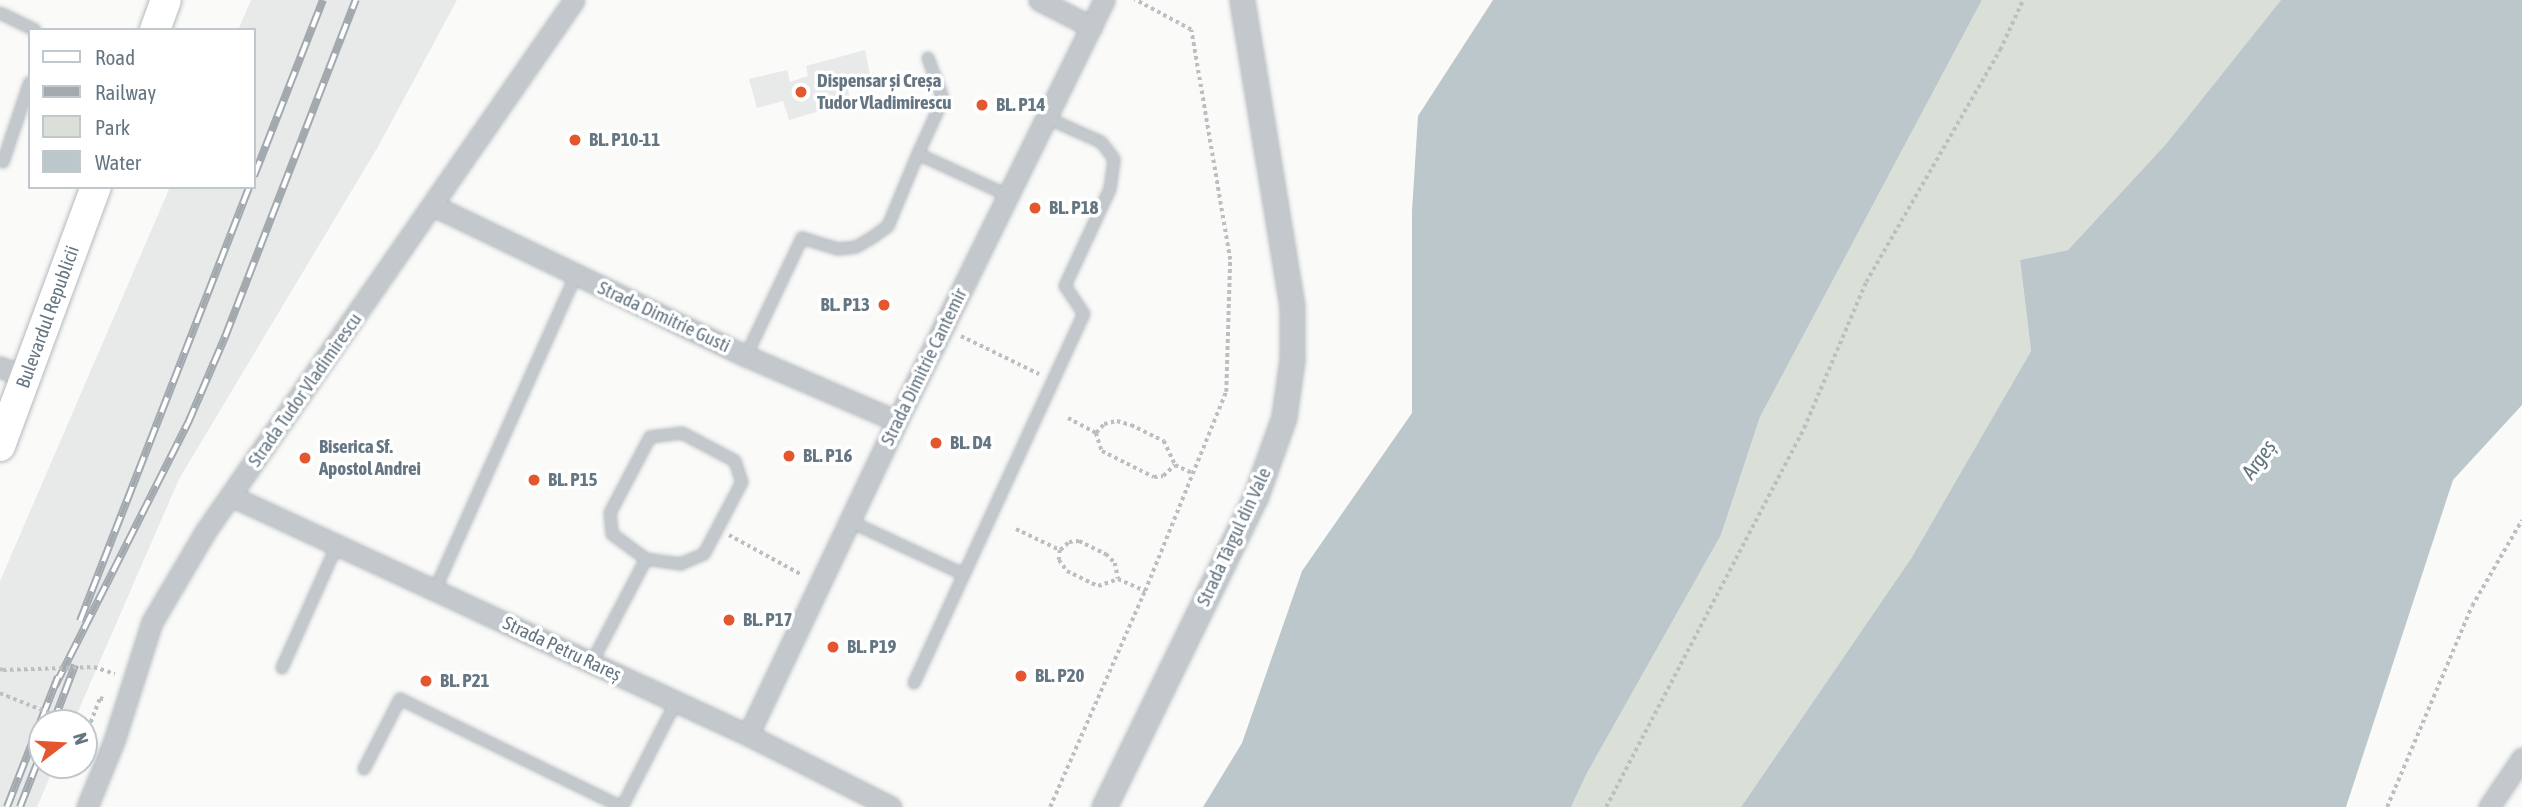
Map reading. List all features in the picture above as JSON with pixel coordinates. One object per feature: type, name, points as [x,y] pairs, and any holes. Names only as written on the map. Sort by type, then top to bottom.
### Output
[{"type":"main road","points":[[156,28],[166,0]]},
{"type":"main road","name":"Bulevardul Republicii","points":[[0,446],[13,372],[95,189]]},
{"type":"street","name":"Strada Tudor Vladimirescu","points":[[87,807],[114,741],[152,622],[205,532],[434,206],[574,0]]},
{"type":"street","points":[[1039,0],[1092,27]]},
{"type":"street","name":"Strada Dimitrie Cantemir","points":[[748,735],[897,421],[1104,0]]},
{"type":"street","name":"Strada Târgul din Vale","points":[[1104,807],[1255,498],[1284,417],[1292,359],[1292,306],[1242,0]]},
{"type":"street","name":"Strada Dimitrie Gusti","points":[[434,206],[746,356],[897,421]]},
{"type":"street","name":"Strada Petru Rareș","points":[[231,496],[748,735],[891,807]]},
{"type":"street","points":[[2489,807],[2522,758]]},
{"type":"lane","points":[[0,13],[31,28]]},
{"type":"lane","points":[[746,356],[802,238],[838,249],[856,247],[888,226],[943,99],[928,58]]},
{"type":"lane","points":[[3,162],[28,88]]},
{"type":"lane","points":[[914,683],[1084,314],[1065,286],[1110,188],[1114,159],[1101,142],[1047,118]]},
{"type":"lane","points":[[918,153],[1007,195]]},
{"type":"lane","points":[[435,590],[576,275]]},
{"type":"lane","points":[[682,433],[736,461],[742,482],[704,554],[681,564],[646,559],[612,534],[610,513],[650,437],[682,433]]},
{"type":"lane","points":[[851,522],[962,574]]},
{"type":"lane","points":[[282,668],[337,545]]},
{"type":"lane","points":[[592,662],[646,559]]},
{"type":"lane","points":[[364,769],[400,699],[621,807],[676,702]]},
{"type":"path","points":[[1051,807],[1145,591],[1226,391],[1230,260],[1191,30],[1135,0]]},
{"type":"path","points":[[1606,807],[1804,428],[1866,282],[2000,50],[2023,0]]},
{"type":"path","points":[[944,327],[1053,381]]},
{"type":"path","points":[[1068,418],[1096,433],[1102,451],[1154,477],[1171,472],[1175,465]]},
{"type":"path","points":[[1096,433],[1104,424],[1117,421],[1132,425],[1164,441],[1175,465],[1194,474]]},
{"type":"path","points":[[2387,807],[2472,606],[2522,520]]},
{"type":"path","points":[[1016,529],[1060,550]]},
{"type":"path","points":[[718,530],[820,584]]},
{"type":"path","points":[[1118,579],[1115,563],[1106,554],[1079,541],[1069,542],[1060,550],[1059,560],[1067,571],[1098,586],[1118,579],[1145,591]]},
{"type":"path","points":[[1,670],[94,667],[117,674]]},
{"type":"path","points":[[0,692],[39,709]]},
{"type":"shaded area","points":[[251,0],[457,0],[379,145],[179,479],[79,709],[28,709],[28,779],[49,779],[37,807],[0,807],[0,581],[169,189],[256,189],[256,28],[239,28]]},
{"type":"shaded area","name":"Dispensar și Creșa Tudor Vladimirescu","points":[[865,50],[870,75],[847,82],[850,102],[789,120],[783,101],[757,108],[749,79],[787,70],[790,82],[808,76],[806,66]]},
{"type":"green space","points":[[1982,0],[2281,0],[2166,144],[2068,250],[2020,260],[2031,351],[1912,557],[1741,807],[1571,807],[1587,773],[1721,535],[1760,417]]},
{"type":"water","points":[[1493,0],[1982,0],[1760,417],[1721,535],[1587,773],[1571,807],[1203,807],[1242,743],[1302,571],[1412,413],[1412,211],[1418,116]]},
{"type":"water","name":"Argeș","points":[[2281,0],[2522,0],[2522,405],[2453,480],[2346,807],[1741,807],[1912,557],[2031,351],[2020,260],[2068,250],[2166,144]]},
{"type":"railway","points":[[256,171],[323,0]]},
{"type":"railway","points":[[55,686],[188,423],[225,337],[356,0]]},
{"type":"railway","points":[[80,621],[248,189]]},
{"type":"railway","points":[[58,709],[75,665]]},
{"type":"railway","points":[[7,807],[58,677]]},
{"type":"railway","points":[[20,807],[31,779]]},
{"type":"place","name":"Dispensar și Creșa Tudor Vladimirescu","points":[[801,92]]},
{"type":"place","name":"BL. P14","points":[[982,105]]},
{"type":"place","name":"BL. P10-11","points":[[575,140]]},
{"type":"place","name":"BL. P18","points":[[1035,208]]},
{"type":"place","name":"BL. P13","points":[[884,305]]},
{"type":"place","name":"BL. D4","points":[[936,443]]},
{"type":"place","name":"BL. P16","points":[[789,456]]},
{"type":"place","name":"Biserica Sf. Apostol Andrei","points":[[305,458]]},
{"type":"place","name":"BL. P15","points":[[534,480]]},
{"type":"place","name":"BL. P17","points":[[729,620]]},
{"type":"place","name":"BL. P19","points":[[833,647]]},
{"type":"place","name":"BL. P20","points":[[1021,676]]},
{"type":"place","name":"BL. P21","points":[[426,681]]}]
